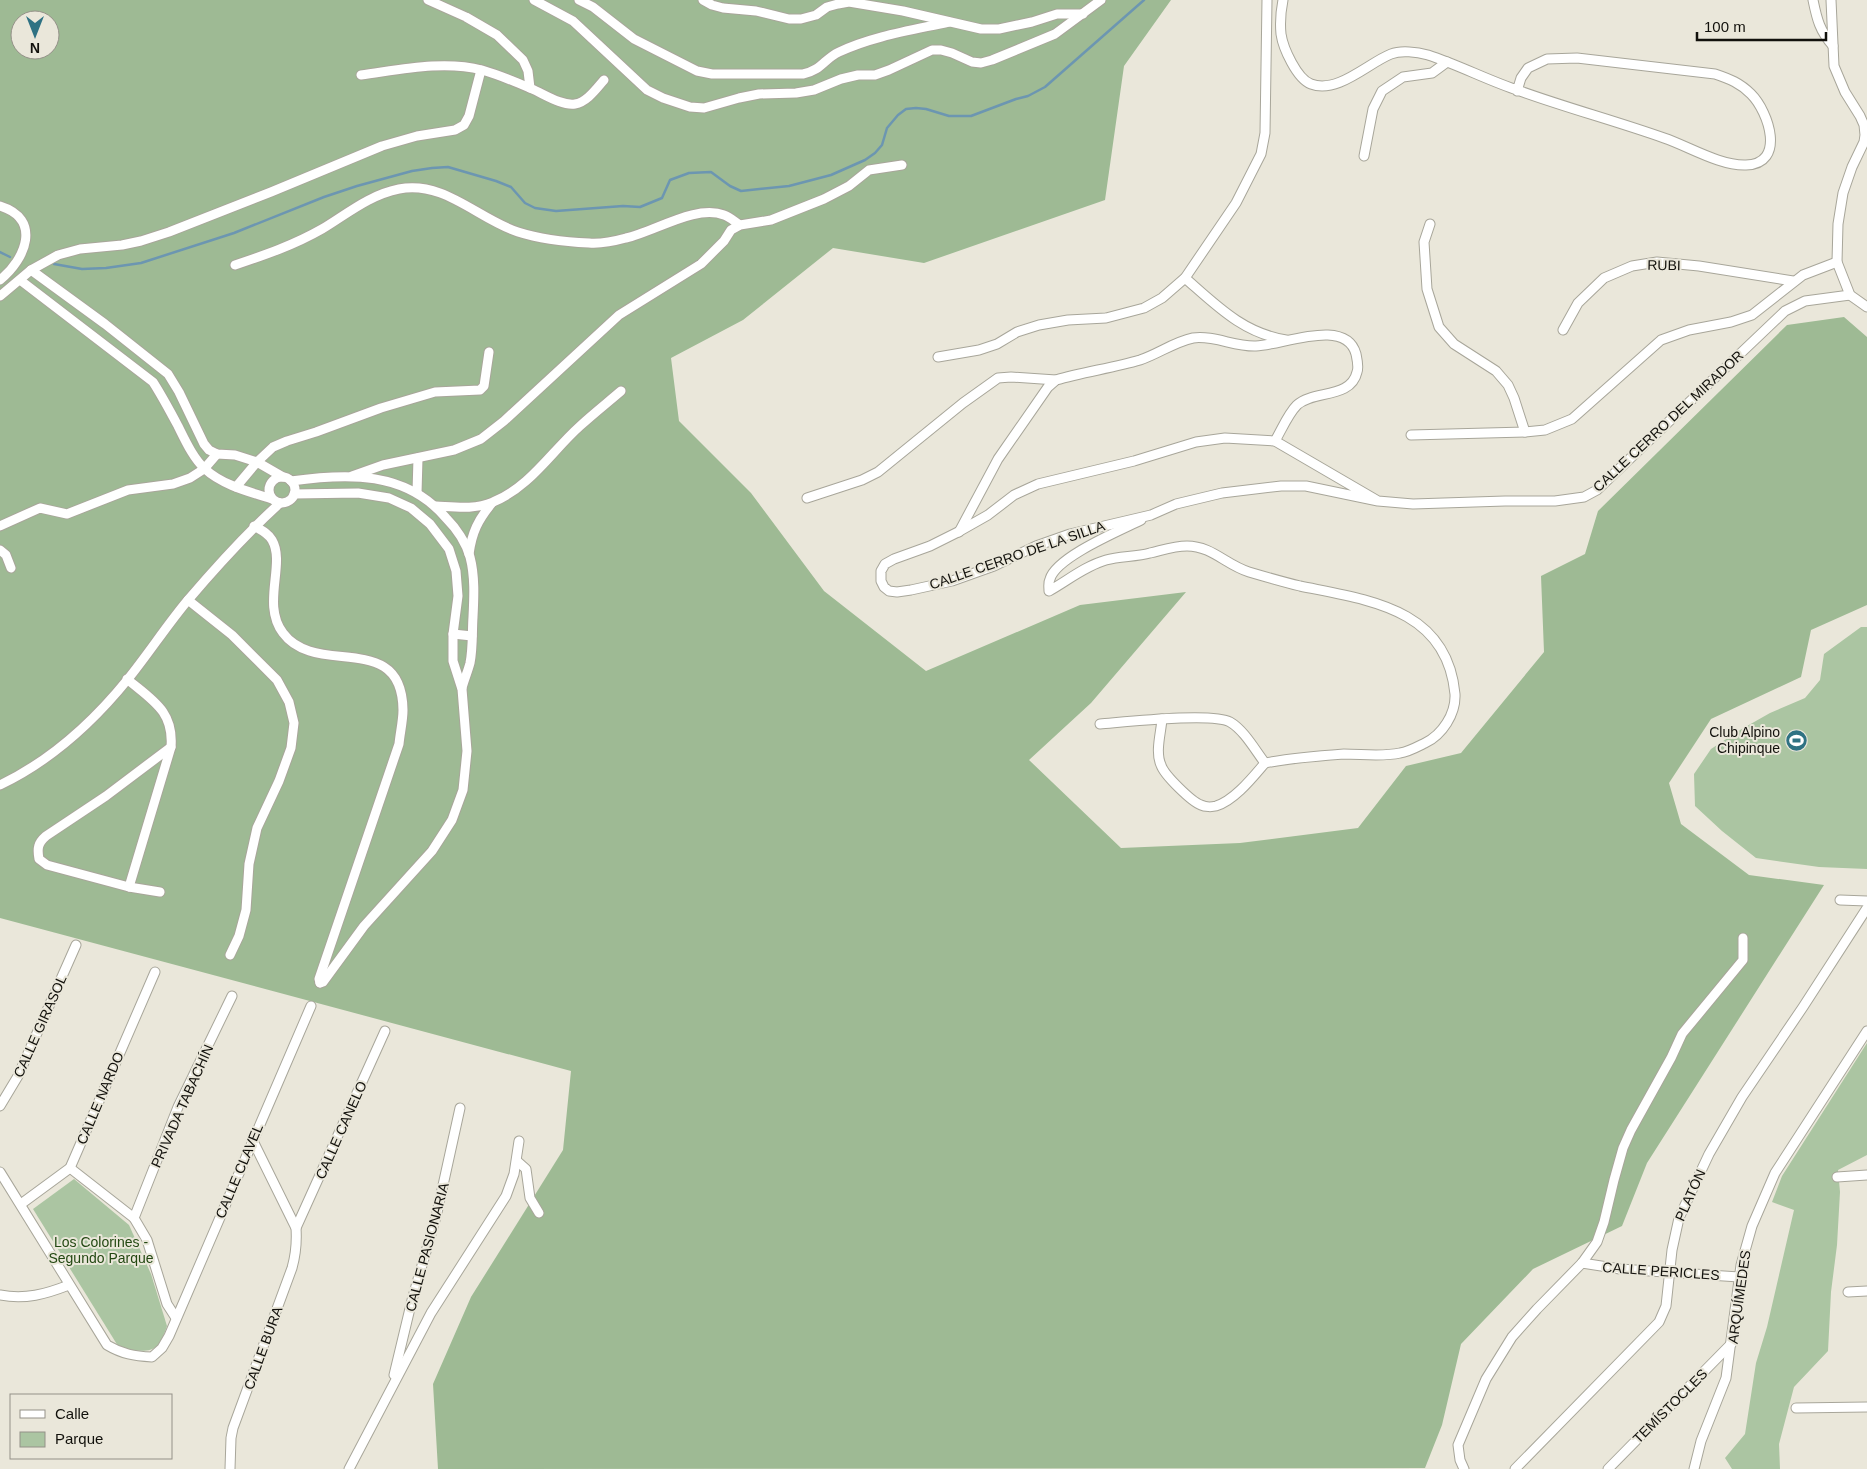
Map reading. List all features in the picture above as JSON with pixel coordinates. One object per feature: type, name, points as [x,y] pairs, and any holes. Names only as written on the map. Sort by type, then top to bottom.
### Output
[{"type":"street","points":[[428,0],[466,17],[497,35],[523,60],[528,71],[530,88]]},
{"type":"street","points":[[534,0],[573,21],[647,90],[663,98],[690,107],[704,108],[739,98],[814,90],[841,79],[858,75],[875,75],[932,50],[941,50],[972,62],[981,63],[1055,34],[1101,0]]},
{"type":"street","points":[[579,0],[593,7],[634,39],[697,71],[712,74],[803,74],[814,71],[838,52],[876,39],[949,22]]},
{"type":"street","points":[[703,0],[723,8],[756,11],[789,19],[801,19],[816,15],[827,8],[849,2],[981,29],[999,29],[1057,14],[1083,14]]},
{"type":"street","points":[[938,357],[978,350],[997,344],[1018,332],[1039,325],[1068,320],[1106,318],[1144,308],[1162,298],[1185,278],[1236,203],[1261,154],[1265,133],[1267,0]]},
{"type":"street","points":[[1283,0],[1281,34],[1286,50],[1301,78],[1311,84],[1323,86],[1335,84],[1392,54],[1410,52],[1427,55],[1517,91],[1664,138],[1736,164],[1748,165],[1761,161],[1769,151],[1772,139],[1770,126],[1756,99],[1735,81],[1716,74],[1577,58],[1547,59],[1528,68],[1521,78],[1517,91]]},
{"type":"street","points":[[1813,0],[1823,34],[1833,46]]},
{"type":"street","points":[[1831,0],[1834,66],[1845,92],[1860,116],[1864,125],[1865,135],[1864,142],[1852,167],[1843,193],[1838,224],[1837,262],[1850,295],[1867,307]]},
{"type":"street","points":[[1364,156],[1373,109],[1382,91],[1403,77],[1432,73],[1447,62]]},
{"type":"street","points":[[361,75],[410,68],[449,66],[481,70],[564,103],[574,104],[584,101],[604,80]]},
{"type":"street","points":[[0,296],[31,270],[58,255],[80,249],[122,245],[160,235],[382,146],[417,136],[455,130],[464,125],[470,116],[481,70]]},
{"type":"street","points":[[352,476],[383,466],[454,450],[481,439],[504,421],[618,315],[701,264],[724,241],[731,230],[740,225],[770,220],[824,199],[848,186],[869,170],[902,165]]},
{"type":"street","points":[[235,265],[287,247],[369,199],[398,189],[417,188],[438,192],[518,232],[556,240],[591,244],[627,238],[678,219],[698,214],[714,213],[725,215],[740,225]]},
{"type":"street","points":[[0,206],[14,212],[21,218],[26,231],[23,250],[16,264],[0,280]]},
{"type":"street","points":[[1430,224],[1424,242],[1427,288],[1439,327],[1454,344],[1496,372],[1508,385],[1525,432]]},
{"type":"street","name":"RUBI","points":[[1563,330],[1578,303],[1604,278],[1632,266],[1657,262],[1699,266],[1793,281]]},
{"type":"street","points":[[1411,436],[1545,430],[1572,419],[1661,340],[1689,330],[1731,322],[1752,315],[1793,281],[1803,275],[1837,262]]},
{"type":"street","points":[[20,280],[153,382],[165,400],[188,445],[204,469],[214,476],[276,502],[289,501],[294,494],[294,485],[257,462],[235,455],[217,454],[210,450],[204,444],[179,392],[168,374],[105,324],[31,270]]},
{"type":"street","points":[[1185,278],[1226,314],[1250,329],[1273,338],[1291,341]]},
{"type":"street","name":"CALLE CERRO DEL MIRADOR","points":[[1275,441],[1378,501],[1413,504],[1555,501],[1584,497],[1604,484],[1785,311],[1806,301],[1850,295]]},
{"type":"street","points":[[96,337],[105,324]]},
{"type":"street","points":[[807,498],[862,480],[878,472],[963,403],[998,378],[1056,380],[1140,360],[1178,342],[1194,338],[1210,338],[1254,346],[1291,341],[1318,334],[1346,339],[1354,347],[1358,360],[1357,373],[1353,382],[1340,390],[1309,397],[1297,405],[1275,441]]},
{"type":"street","points":[[236,486],[273,447],[287,441],[381,408],[435,392],[480,390],[484,386],[489,352]]},
{"type":"street","points":[[958,532],[998,459],[1048,387],[1056,380]]},
{"type":"street","points":[[436,506],[476,507],[492,503],[516,490],[540,468],[579,426],[621,391]]},
{"type":"street","points":[[165,400],[174,399],[179,392]]},
{"type":"street","name":"CALLE CERRO DE LA SILLA","points":[[1275,441],[1225,438],[1196,442],[1134,461],[1038,484],[1014,494],[988,515],[958,532],[930,546],[894,558],[885,564],[881,571],[881,580],[884,587],[889,591],[897,592],[952,580],[994,566],[1036,546],[1070,534],[1151,514],[1176,504],[1222,493],[1281,486],[1306,486],[1378,501]]},
{"type":"street","points":[[0,526],[40,508],[59,513],[74,512],[128,490],[173,484],[190,478],[204,469],[217,454]]},
{"type":"street","points":[[417,493],[418,458]]},
{"type":"street","points":[[276,502],[268,491],[274,479],[352,476],[375,478],[398,484],[417,493],[436,506],[454,527],[469,554],[473,573],[474,598],[470,663],[462,689]]},
{"type":"street","points":[[254,526],[265,532],[272,541],[276,551],[273,595],[275,619],[287,638],[292,643],[306,650],[367,659],[380,664],[394,676],[401,694],[403,711],[399,744],[319,979],[320,983],[324,982],[364,926],[432,851],[452,820],[463,790],[467,750],[462,689],[453,661],[453,634],[458,596],[456,571],[449,549],[430,524],[411,508],[389,498],[358,493],[294,494]]},
{"type":"street","points":[[0,785],[17,777],[67,741],[104,706],[188,600],[276,502]]},
{"type":"street","points":[[469,554],[472,536],[480,518],[492,503]]},
{"type":"street","points":[[1151,514],[1084,548],[1065,561],[1051,576],[1049,581],[1050,591],[1087,568],[1104,561],[1149,554],[1173,547],[1198,546],[1212,551],[1242,570],[1296,585],[1374,602],[1401,613],[1422,626],[1441,647],[1452,675],[1455,696],[1453,711],[1442,730],[1427,742],[1401,753],[1301,756],[1265,763],[1245,785],[1225,802],[1215,807],[1202,806],[1194,802],[1161,766],[1159,756],[1162,719]]},
{"type":"street","points":[[0,550],[6,555],[11,568]]},
{"type":"street","points":[[458,596],[474,598]]},
{"type":"street","points":[[188,600],[232,636],[277,680],[289,702],[294,723],[291,748],[279,781],[257,828],[249,864],[246,910],[239,936],[230,956]]},
{"type":"street","points":[[453,634],[472,636]]},
{"type":"street","points":[[127,679],[153,701],[168,717],[172,732],[171,747],[129,887]]},
{"type":"street","points":[[1100,724],[1162,719],[1218,718],[1230,722],[1239,730],[1265,763]]},
{"type":"street","points":[[160,892],[129,887],[46,865],[39,859],[37,850],[39,842],[106,796],[171,747]]},
{"type":"street","points":[[1840,900],[1867,901]]},
{"type":"street","name":"PLATÓN","points":[[1515,1469],[1659,1322],[1666,1306],[1672,1250],[1679,1218],[1709,1154],[1742,1097],[1867,908]]},
{"type":"street","points":[[1464,1469],[1460,1460],[1458,1445],[1486,1379],[1512,1337],[1590,1254],[1601,1232],[1619,1163],[1631,1130],[1671,1058],[1682,1034],[1743,960],[1743,938]]},
{"type":"street","name":"CALLE GIRASOL","points":[[0,1106],[18,1076],[76,945]]},
{"type":"street","name":"CALLE NARDO","points":[[70,1168],[155,972]]},
{"type":"street","name":"PRIVADA TABACHÍN","points":[[134,1218],[178,1107],[232,996]]},
{"type":"street","name":"CALLE CLAVEL","points":[[69,1285],[107,1344],[117,1351],[128,1355],[152,1357],[162,1348],[169,1336],[311,1006]]},
{"type":"street","name":"CALLE CANELO","points":[[296,1228],[386,1031]]},
{"type":"street","name":"ARQUÍMEDES","points":[[1694,1469],[1701,1441],[1726,1378],[1732,1343],[1739,1276],[1752,1226],[1775,1173],[1867,1031]]},
{"type":"street","name":"CALLE PASIONARIA","points":[[392,1385],[412,1300],[436,1217],[460,1108]]},
{"type":"street","points":[[252,1140],[296,1228]]},
{"type":"street","points":[[349,1469],[431,1313],[506,1196],[514,1174],[519,1141]]},
{"type":"street","points":[[517,1161],[526,1169],[530,1198],[538,1213]]},
{"type":"street","points":[[21,1204],[70,1168],[134,1218],[147,1240],[167,1304],[176,1318]]},
{"type":"street","points":[[0,1172],[69,1285],[49,1293],[31,1297],[0,1295]]},
{"type":"street","points":[[1837,1177],[1867,1175]]},
{"type":"street","name":"CALLE BURA","points":[[230,1469],[233,1428],[294,1261],[296,1228]]},
{"type":"street","name":"CALLE PERICLES","points":[[1582,1263],[1620,1269],[1739,1276]]},
{"type":"street","points":[[1848,1292],[1867,1291]]},
{"type":"street","name":"TEMÍSTOCLES","points":[[1608,1469],[1732,1343]]},
{"type":"street","points":[[1796,1408],[1867,1407]]},
{"type":"green space","points":[[0,0],[1171,0],[1124,66],[1105,200],[924,263],[833,248],[743,320],[671,358],[679,421],[751,493],[824,591],[926,671],[1080,605],[1186,592],[1091,703],[1029,760],[1121,848],[1240,843],[1358,828],[1406,766],[1461,753],[1544,652],[1541,576],[1585,554],[1598,511],[1787,325],[1844,317],[1867,337],[1867,605],[1811,630],[1801,677],[1711,719],[1669,783],[1681,824],[1749,875],[1824,885],[1647,1163],[1622,1226],[1533,1269],[1461,1344],[1442,1425],[1425,1468],[438,1469],[433,1384],[471,1297],[563,1150],[571,1071],[0,918]]},
{"type":"green space","name":"Club Alpino Chipinque","points":[[1861,627],[1867,627],[1867,869],[1819,867],[1756,858],[1722,831],[1695,806],[1694,774],[1711,749],[1770,713],[1805,698],[1820,680],[1824,654]]},
{"type":"green space","points":[[1867,1043],[1867,1155],[1838,1170],[1840,1192],[1828,1351],[1794,1387],[1779,1444],[1780,1469],[1732,1469],[1725,1458],[1745,1434],[1756,1363],[1767,1327],[1794,1210],[1772,1202],[1782,1176]]},
{"type":"green space","name":"Los Colorines - Segundo Parque","points":[[74,1179],[129,1225],[151,1274],[167,1326],[161,1341],[150,1350],[139,1351],[118,1346],[33,1209]]},
{"type":"waterway","points":[[54,264],[82,269],[141,263],[234,233],[324,197],[357,186],[412,171],[432,168],[448,167],[496,181],[511,187],[525,203],[535,208],[556,211],[623,206],[640,207],[662,198],[670,180],[689,173],[711,172],[730,186],[741,191],[789,186],[831,175],[865,160],[882,145],[887,128],[906,109],[926,109],[949,116],[971,116],[1028,96],[1045,87],[1144,0]]},
{"type":"waterway","points":[[0,252],[10,257]]},
{"type":"place","name":"Club Alpino Chipinque","points":[[1796,740]]}]
